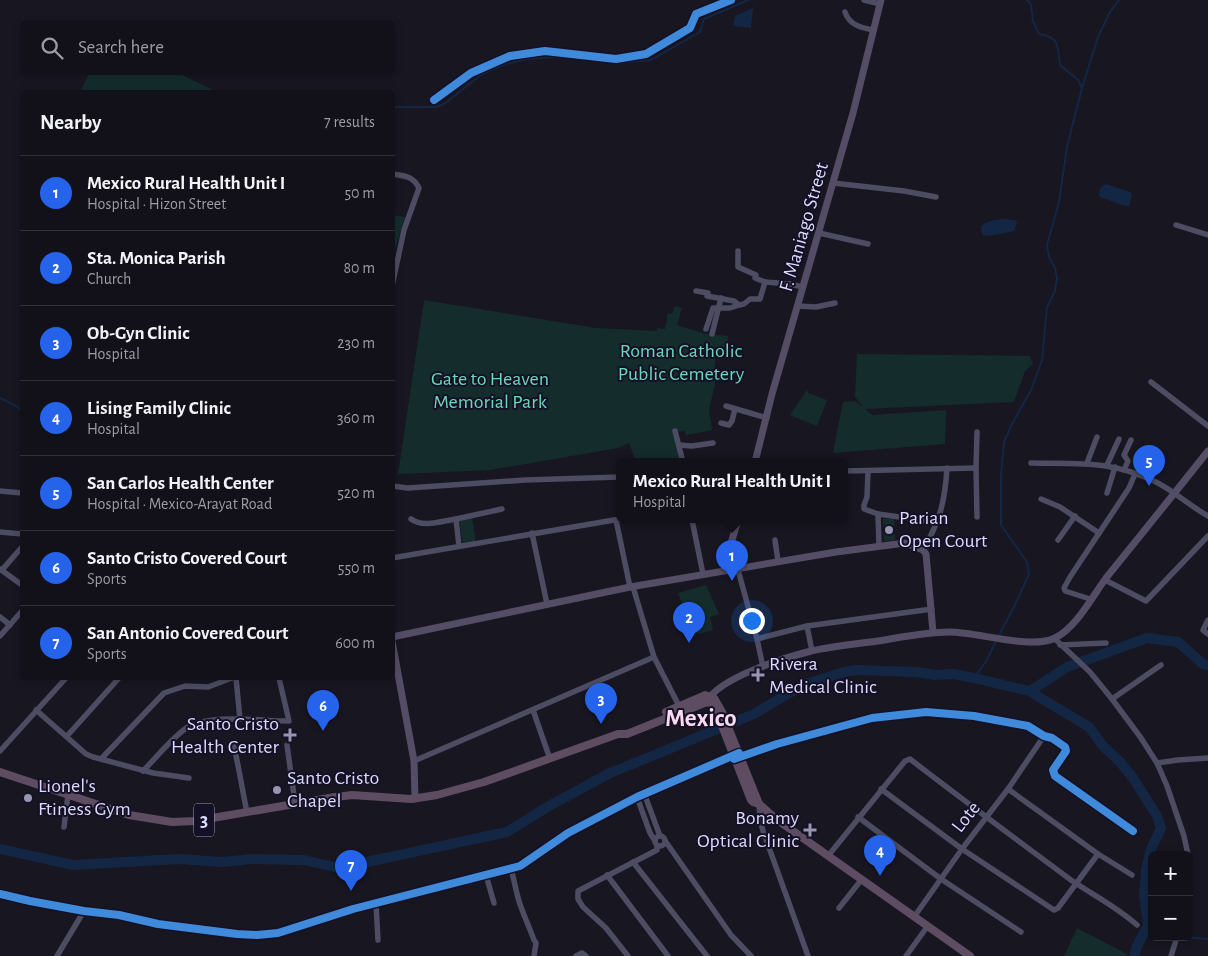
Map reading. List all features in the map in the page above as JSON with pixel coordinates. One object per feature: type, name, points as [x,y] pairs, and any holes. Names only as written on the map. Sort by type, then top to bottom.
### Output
[{"type":"highway","name":"3","points":[[0,772],[129,815],[172,822],[195,821],[295,803],[347,796],[415,799],[458,790],[550,759],[618,734],[625,729],[701,697],[709,699]]},
{"type":"highway","name":"3","points":[[618,734],[627,734],[709,699]]},
{"type":"highway","points":[[709,699],[718,702],[719,712],[728,735],[759,804],[776,820],[970,956]]},
{"type":"main road","name":"F. Maniago Street","points":[[756,458],[833,183],[881,2]]},
{"type":"main road","points":[[709,699],[716,690],[734,680],[763,667],[812,651],[933,632],[963,633],[1038,642],[1063,634],[1208,451]]},
{"type":"main road","points":[[728,571],[729,550],[737,523]]},
{"type":"main road","points":[[395,636],[547,604],[703,574],[905,543],[923,550],[928,561],[933,632]]},
{"type":"main road","points":[[395,657],[414,761],[415,799]]},
{"type":"street","points":[[434,100],[471,72],[510,56],[545,51],[616,60],[646,54],[687,30],[696,14],[731,0]]},
{"type":"street","points":[[864,0],[881,2]]},
{"type":"street","points":[[845,12],[856,27],[874,30]]},
{"type":"street","points":[[395,174],[411,177],[416,181],[419,188],[404,230],[395,272]]},
{"type":"street","points":[[833,183],[904,191],[936,198]]},
{"type":"street","points":[[1176,225],[1208,234]]},
{"type":"street","points":[[819,234],[868,244]]},
{"type":"street","points":[[738,251],[738,267],[756,275],[755,278],[765,282],[785,283],[803,288]]},
{"type":"street","points":[[706,329],[713,308],[730,308],[744,304],[750,299],[760,299],[765,282]]},
{"type":"street","points":[[696,291],[708,293],[708,296],[734,301],[738,305]]},
{"type":"street","points":[[712,334],[721,298]]},
{"type":"street","points":[[798,306],[816,307],[835,303]]},
{"type":"street","points":[[1152,382],[1208,426]]},
{"type":"street","points":[[726,406],[767,418]]},
{"type":"street","points":[[721,423],[729,425],[731,423],[734,409]]},
{"type":"street","points":[[675,431],[682,458]]},
{"type":"street","points":[[977,432],[977,517]]},
{"type":"street","points":[[1086,463],[1097,437]]},
{"type":"street","points":[[1107,465],[1119,439]]},
{"type":"street","points":[[1124,470],[1128,462],[1124,455],[1131,440]]},
{"type":"street","points":[[680,445],[692,446],[713,443]]},
{"type":"street","points":[[1031,463],[1086,463],[1115,467],[1157,482],[1208,516]]},
{"type":"street","points":[[1107,493],[1115,467]]},
{"type":"street","points":[[923,550],[936,527],[940,515],[945,496],[947,468]]},
{"type":"street","points":[[848,471],[976,468]]},
{"type":"street","points":[[868,471],[867,497],[864,507],[870,512],[878,514],[928,521]]},
{"type":"street","points":[[1090,599],[1069,593],[1064,588],[1129,488],[1135,474]]},
{"type":"street","points":[[395,486],[408,488],[525,480],[616,477]]},
{"type":"street","points":[[0,491],[20,493]]},
{"type":"street","points":[[1041,499],[1075,516],[1099,533]]},
{"type":"street","points":[[411,519],[415,522],[433,523],[502,509]]},
{"type":"street","points":[[878,514],[879,546]]},
{"type":"street","points":[[1058,540],[1075,516]]},
{"type":"street","points":[[456,519],[459,546]]},
{"type":"street","points":[[395,557],[616,519]]},
{"type":"street","points":[[619,523],[632,587],[654,657],[678,706]]},
{"type":"street","points":[[693,523],[703,574]]},
{"type":"street","points":[[0,532],[20,534]]},
{"type":"street","points":[[532,533],[547,604]]},
{"type":"street","points":[[1105,580],[1146,601],[1208,536]]},
{"type":"street","points":[[774,540],[778,561]]},
{"type":"street","points":[[20,549],[1,570],[20,584]]},
{"type":"street","points":[[738,570],[763,667]]},
{"type":"street","points":[[757,639],[807,626],[932,609]]},
{"type":"street","points":[[0,636],[20,613]]},
{"type":"street","points":[[0,617],[10,625]]},
{"type":"street","points":[[1208,620],[1203,630],[1208,634]]},
{"type":"street","points":[[807,626],[812,651]]},
{"type":"street","points":[[1054,638],[1083,666],[1112,699],[1141,738],[1157,764],[1173,802],[1187,851]]},
{"type":"street","points":[[1060,645],[1106,644]]},
{"type":"street","points":[[414,761],[654,657]]},
{"type":"street","points":[[1112,699],[1161,665]]},
{"type":"street","points":[[0,751],[64,680]]},
{"type":"street","points":[[67,736],[117,680]]},
{"type":"street","points":[[184,680],[185,686]]},
{"type":"street","points":[[100,759],[164,693],[185,686],[208,687],[226,680]]},
{"type":"street","points":[[230,680],[240,719]]},
{"type":"street","points":[[143,771],[186,728],[195,723],[240,719],[289,721],[279,680]]},
{"type":"street","points":[[36,710],[86,754],[143,771],[189,778]]},
{"type":"street","points":[[533,710],[550,759]]},
{"type":"street","points":[[0,894],[158,924],[257,935],[278,933],[315,920],[512,869],[530,860],[568,833],[644,793],[737,756],[872,718],[917,712],[974,716],[1019,724],[1028,726],[1044,736],[1052,738],[1065,747],[1066,751],[1053,770],[1055,776],[1133,831]]},
{"type":"street","name":"Lote","points":[[914,917],[962,849],[1008,789],[1044,736]]},
{"type":"street","points":[[233,743],[240,768],[239,777],[247,812]]},
{"type":"street","points":[[287,745],[295,803]]},
{"type":"street","points":[[1157,764],[1178,760],[1208,758]]},
{"type":"street","points":[[828,856],[905,760],[910,759],[986,818],[1075,883],[1106,901],[1137,925]]},
{"type":"street","points":[[881,789],[962,849],[1054,910],[1058,908],[1098,854]]},
{"type":"street","points":[[1008,789],[1098,854],[1132,875]]},
{"type":"street","points":[[628,956],[606,928],[583,907],[578,899],[578,891],[633,862],[655,853],[657,841],[644,793]]},
{"type":"street","points":[[64,826],[68,795]]},
{"type":"street","points":[[637,797],[650,833],[662,846],[666,842]]},
{"type":"street","points":[[759,804],[760,819],[767,843],[808,956]]},
{"type":"street","points":[[858,817],[941,879],[1020,932]]},
{"type":"street","points":[[657,841],[664,838],[727,929],[750,956]]},
{"type":"street","points":[[633,862],[707,956]]},
{"type":"street","points":[[512,869],[520,907],[536,943],[534,956]]},
{"type":"street","points":[[486,875],[494,903]]},
{"type":"street","points":[[607,875],[668,956]]},
{"type":"street","points":[[839,908],[862,880]]},
{"type":"street","points":[[376,904],[378,940]]},
{"type":"street","points":[[57,956],[84,911]]},
{"type":"street","points":[[906,956],[927,927]]},
{"type":"street","points":[[1171,956],[1176,941]]},
{"type":"street","points":[[576,956],[582,953],[586,956]]},
{"type":"green space","points":[[88,75],[182,75],[213,90],[81,90]]},
{"type":"green space","points":[[395,215],[405,217],[395,250]]},
{"type":"green space","name":"Gate to Heaven Memorial Park","points":[[424,300],[596,328],[657,331],[657,328],[665,329],[668,313],[672,314],[675,306],[682,308],[677,325],[706,334],[728,336],[727,353],[715,355],[715,384],[709,410],[712,430],[686,435],[685,431],[676,432],[681,458],[635,458],[629,443],[618,448],[490,470],[398,474]]},
{"type":"green space","points":[[857,354],[1030,356],[1033,364],[1025,371],[1014,402],[865,409],[872,415],[946,410],[945,444],[833,453],[843,402],[855,401],[864,408],[855,397]]},
{"type":"green space","points":[[807,390],[808,393],[827,400],[817,426],[790,415]]},
{"type":"green space","points":[[472,517],[476,543],[463,545],[459,519]]},
{"type":"green space","name":"Parian Open Court","points":[[883,519],[894,519],[895,540],[884,541]]},
{"type":"green space","points":[[706,585],[719,614],[710,617],[713,630],[698,634],[693,632],[678,593]]},
{"type":"green space","points":[[1077,928],[1127,954],[1126,956],[1064,956]]},
{"type":"water","points":[[753,8],[751,28],[733,26],[735,16]]},
{"type":"water","points":[[1106,184],[1130,192],[1132,196],[1129,206],[1100,197],[1101,187]]},
{"type":"water","points":[[1015,220],[1017,222],[1014,231],[989,236],[982,235],[981,226],[991,221]]},
{"type":"waterway","points":[[395,107],[436,107],[444,104],[482,74],[506,64],[528,59],[554,57],[619,63],[651,60],[700,32],[704,19],[748,0]]},
{"type":"waterway","points":[[1027,0],[1031,5],[1033,21],[1039,34],[1055,41],[1058,48],[1060,65],[1078,80],[1082,88]]},
{"type":"waterway","points":[[998,637],[1029,574],[1027,562],[1001,525],[1001,475],[1004,442],[1031,390],[1042,360],[1047,307],[1055,291],[1057,278],[1055,268],[1049,257],[1047,245],[1059,202],[1067,147],[1082,88],[1098,37],[1110,12],[1119,0]]},
{"type":"waterway","points":[[0,398],[20,410]]},
{"type":"waterway","points":[[1029,691],[1067,667],[1147,638],[1178,642],[1203,664],[1208,665]]},
{"type":"waterway","points":[[974,678],[987,660],[996,641]]},
{"type":"waterway","points":[[0,849],[73,865],[179,859],[221,862],[253,859],[304,860],[339,868],[507,832],[549,806],[608,774],[754,714],[803,685],[844,672],[856,670],[916,672],[936,675],[953,674],[1029,691],[1089,727],[1103,746],[1133,778],[1157,816],[1161,828],[1151,849],[1146,870],[1144,896],[1148,925],[1134,956]]},
{"type":"waterway","points":[[1193,938],[1208,939]]},
{"type":"cycle path","points":[[434,100],[471,73],[510,56],[545,51],[616,59],[646,54],[690,28],[696,14],[731,0]]},
{"type":"cycle path","points":[[734,759],[777,744],[872,718],[926,712],[974,716],[1028,726],[1065,747],[1066,751],[1053,770],[1055,776],[1133,831]]},
{"type":"cycle path","points":[[0,894],[84,911],[119,915],[158,924],[237,934],[278,933],[353,909],[520,866],[568,833],[637,797],[739,753]]},
{"type":"place","name":"San Carlos Health Center","points":[[1149,486]]},
{"type":"place","name":"Parian Open Court","points":[[889,530]]},
{"type":"place","name":"Mexico Rural Health Unit I","points":[[732,581]]},
{"type":"place","name":"Sta. Monica Parish","points":[[689,643]]},
{"type":"place","name":"Rivera Medical Clinic","points":[[758,675]]},
{"type":"place","name":"Ob-Gyn Clinic","points":[[601,724]]},
{"type":"place","name":"Santo Cristo Covered Court","points":[[323,731]]},
{"type":"place","name":"Santo Cristo Health Center","points":[[290,735]]},
{"type":"place","name":"Santo Cristo Chapel","points":[[277,790]]},
{"type":"place","name":"Lionel's Ftiness Gym","points":[[28,798]]},
{"type":"place","name":"Bonamy Optical Clinic","points":[[810,830]]},
{"type":"place","name":"Lising Family Clinic","points":[[880,876]]},
{"type":"place","name":"San Antonio Covered Court","points":[[351,891]]},
{"type":"district","name":"Mexico","points":[[701,718]]},
{"type":"park label","name":"Roman Catholic Public Cemetery","points":[[681,362]]}]
